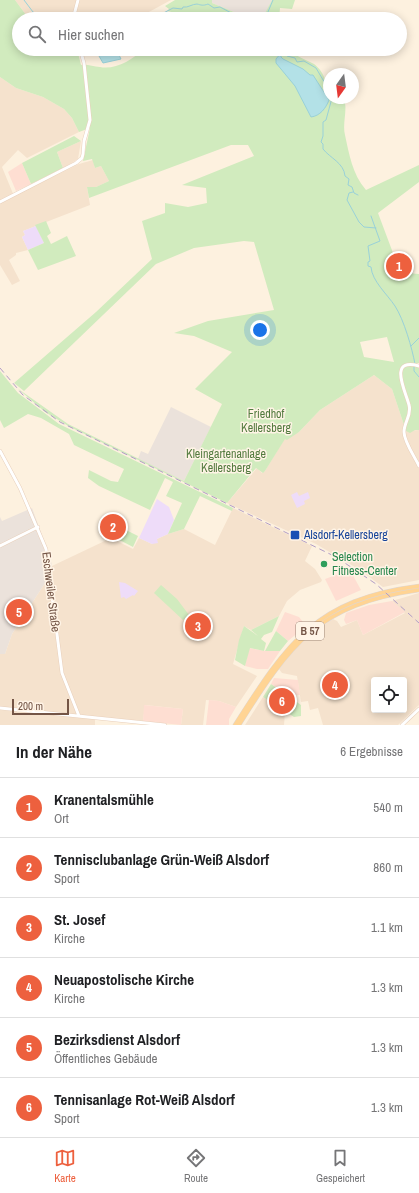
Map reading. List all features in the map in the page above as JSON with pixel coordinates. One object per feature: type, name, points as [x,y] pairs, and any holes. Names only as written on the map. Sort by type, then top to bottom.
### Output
[{"type":"main road","name":"B 57","points":[[235,725],[281,656],[309,627],[336,610],[359,600],[392,590],[419,586]]},
{"type":"main road","name":"B 57","points":[[239,725],[268,678],[284,658],[301,640],[322,622],[343,610],[364,602],[390,594],[419,590]]},
{"type":"street","points":[[74,12],[78,0]]},
{"type":"street","points":[[0,202],[76,164],[82,158],[90,120],[82,56]]},
{"type":"street","points":[[416,365],[402,370],[400,378],[409,405],[405,435],[419,466]]},
{"type":"street","name":"Eschweiler Straße","points":[[0,451],[20,488],[38,527],[46,549],[50,568],[62,673],[79,716]]},
{"type":"street","points":[[0,546],[38,527]]},
{"type":"street","points":[[0,708],[165,725]]},
{"type":"street","points":[[402,725],[419,709]]},
{"type":"shaded area","points":[[15,0],[171,0],[149,12],[24,12]]},
{"type":"shaded area","points":[[212,0],[272,0],[266,12],[234,12],[212,3]]},
{"type":"shaded area","points":[[0,77],[16,88],[43,97],[64,109],[72,118],[79,132],[27,158],[18,150],[2,167],[14,196],[79,164],[93,160],[95,168],[101,166],[109,181],[96,187],[87,187],[90,205],[23,231],[25,235],[22,237],[28,250],[16,253],[16,255],[9,260],[20,281],[12,285],[0,265]]},
{"type":"shaded area","points":[[81,141],[78,159],[63,168],[57,152]]},
{"type":"shaded area","points":[[22,163],[31,184],[16,191],[8,172]]},
{"type":"shaded area","points":[[36,226],[44,243],[28,250],[22,237],[25,235],[23,231]]},
{"type":"shaded area","points":[[374,375],[392,389],[406,431],[419,430],[419,580],[383,587],[360,570],[316,544],[227,503],[257,468],[262,473],[265,471],[285,438],[299,432],[320,410]]},
{"type":"shaded area","points":[[171,407],[211,427],[184,481],[138,459],[141,451],[148,454]]},
{"type":"shaded area","points":[[297,492],[299,496],[308,492],[310,498],[304,501],[305,504],[297,508],[291,495]]},
{"type":"shaded area","points":[[157,499],[169,507],[174,520],[168,534],[157,539],[158,543],[152,544],[139,538]]},
{"type":"shaded area","points":[[32,508],[52,566],[45,583],[12,634],[5,654],[0,654],[0,517],[2,521]]},
{"type":"shaded area","points":[[233,508],[312,546],[305,561],[315,569],[322,580],[321,582],[300,590],[287,601],[279,616],[251,630],[244,626],[233,664],[257,676],[236,707],[219,701],[206,700],[203,725],[181,725],[183,709],[145,705],[143,721],[0,707],[0,654],[5,654],[12,634],[45,583],[52,566],[111,538],[133,549],[139,538],[152,544],[157,539],[184,529],[215,545]]},
{"type":"shaded area","points":[[350,570],[361,590],[336,601],[325,579]]},
{"type":"shaded area","points":[[119,582],[125,583],[138,591],[134,596],[133,595],[126,599],[124,597],[121,598]]},
{"type":"shaded area","points":[[419,593],[419,705],[398,725],[323,725],[318,708],[310,710],[308,701],[301,702],[297,676],[282,673],[279,669],[293,651],[312,633],[333,619],[337,621],[341,627],[357,620],[363,635],[405,613],[392,601]]},
{"type":"shaded area","points":[[392,601],[405,612],[363,635],[357,620],[346,624],[344,620],[346,613],[369,605]]},
{"type":"shaded area","points":[[285,612],[299,617],[306,626],[288,641],[276,631]]},
{"type":"shaded area","points":[[249,648],[265,651],[280,651],[268,669],[257,669],[245,666]]},
{"type":"shaded area","points":[[274,678],[298,680],[300,695],[289,696],[271,684]]},
{"type":"shaded area","points":[[263,697],[285,711],[284,725],[245,725]]},
{"type":"shaded area","points":[[209,700],[219,701],[236,707],[229,719],[229,725],[206,725]]},
{"type":"shaded area","points":[[144,705],[183,709],[181,725],[143,721]]},
{"type":"shaded area","points":[[0,710],[95,719],[95,725],[0,725]]},
{"type":"green space","points":[[0,0],[15,0],[24,12],[12,12],[12,56],[79,56],[81,65],[106,68],[118,66],[135,56],[298,56],[316,65],[323,75],[323,104],[345,104],[344,130],[350,156],[357,177],[366,190],[419,165],[419,182],[378,213],[393,253],[397,256],[394,272],[419,274],[419,363],[417,363],[419,367],[419,430],[415,430],[410,433],[406,431],[392,389],[374,375],[320,410],[299,432],[287,440],[285,439],[265,471],[263,473],[256,468],[227,503],[70,427],[45,412],[17,388],[68,424],[184,481],[222,404],[195,389],[232,352],[194,336],[174,333],[208,321],[274,310],[254,242],[244,241],[194,248],[156,264],[24,391],[14,383],[96,312],[152,259],[142,221],[165,213],[165,203],[188,207],[207,203],[206,188],[182,185],[254,156],[248,145],[231,145],[89,198],[87,187],[96,187],[109,181],[101,166],[95,168],[92,159],[83,161],[90,128],[79,132],[72,118],[64,109],[43,97],[16,88],[0,77]],"holes":[[[387,337],[394,362],[364,357],[360,342]]]},
{"type":"green space","points":[[175,0],[212,0],[212,3],[234,12],[172,12],[167,11],[169,9],[165,6]]},
{"type":"green space","points":[[272,0],[295,0],[292,9],[280,8],[280,12],[266,12]]},
{"type":"green space","points":[[74,136],[81,141],[57,152],[63,168],[31,184],[22,163]]},
{"type":"green space","points":[[46,221],[51,233],[47,236],[51,244],[67,236],[76,256],[38,270],[28,250],[44,243],[35,225]]},
{"type":"green space","points":[[0,371],[18,393],[59,424],[233,508],[232,511],[200,496],[184,529],[168,534],[182,503],[166,496],[173,482],[165,478],[150,510],[99,486],[88,478],[89,470],[111,481],[118,482],[124,469],[74,445],[69,434],[41,418],[28,414],[4,428],[0,420]]},
{"type":"green space","points":[[104,519],[138,536],[133,547],[110,535]]},
{"type":"green space","points":[[161,585],[177,599],[189,615],[183,620],[154,593]]},
{"type":"green space","points":[[279,616],[272,632],[264,635],[261,639],[266,643],[264,651],[250,648],[245,666],[235,660],[239,640],[244,626],[258,636],[251,630]]},
{"type":"green space","points":[[276,631],[288,641],[280,651],[265,651]]},
{"type":"green space","points":[[271,684],[301,705],[301,716],[294,717],[263,697]]},
{"type":"water","points":[[99,56],[120,56],[121,59],[103,63]]},
{"type":"water","points":[[278,56],[281,56],[283,59],[303,69],[310,75],[313,75],[323,91],[323,104],[327,104],[320,113],[311,117],[295,86],[276,63],[276,59]]},
{"type":"waterway","points":[[24,0],[33,12]]},
{"type":"waterway","points":[[268,12],[273,0]]},
{"type":"waterway","points":[[165,12],[173,8],[182,9],[183,7],[197,4],[208,4],[214,8],[220,7],[229,12]]},
{"type":"waterway","points":[[287,56],[295,58],[297,62],[304,61],[316,68],[323,80]]},
{"type":"waterway","points":[[330,104],[326,120],[323,122],[323,136],[321,142],[323,144],[323,149],[339,164],[344,171],[345,176],[349,179],[348,185],[352,187],[354,193],[358,195]]},
{"type":"waterway","points":[[353,192],[349,193],[347,200],[359,222],[364,227],[376,228]]},
{"type":"waterway","points":[[371,216],[380,241],[368,246],[370,261],[368,262],[368,266],[371,267],[374,277],[392,301],[402,319],[415,364]]},
{"type":"waterway","points":[[411,346],[419,338]]},
{"type":"waterway","points":[[414,367],[414,371],[419,377]]},
{"type":"railway","points":[[0,368],[23,395],[60,422],[336,557],[376,584],[419,623]]},
{"type":"place","name":"Kranentalsmühle","points":[[399,266]]},
{"type":"place","name":"Tennisclubanlage Grün-Weiß Alsdorf","points":[[113,527]]},
{"type":"place","name":"Alsdorf-Kellersberg","points":[[295,535]]},
{"type":"place","name":"Selection Fitness-Center","points":[[324,564]]},
{"type":"place","name":"Bezirksdienst Alsdorf","points":[[19,612]]},
{"type":"place","name":"St. Josef","points":[[198,626]]},
{"type":"place","name":"Neuapostolische Kirche","points":[[335,685]]},
{"type":"place","name":"Tennisanlage Rot-Weiß Alsdorf","points":[[282,701]]},
{"type":"park label","name":"Friedhof Kellersberg","points":[[266,421]]},
{"type":"park label","name":"Kleingartenanlage Kellersberg","points":[[226,461]]}]
